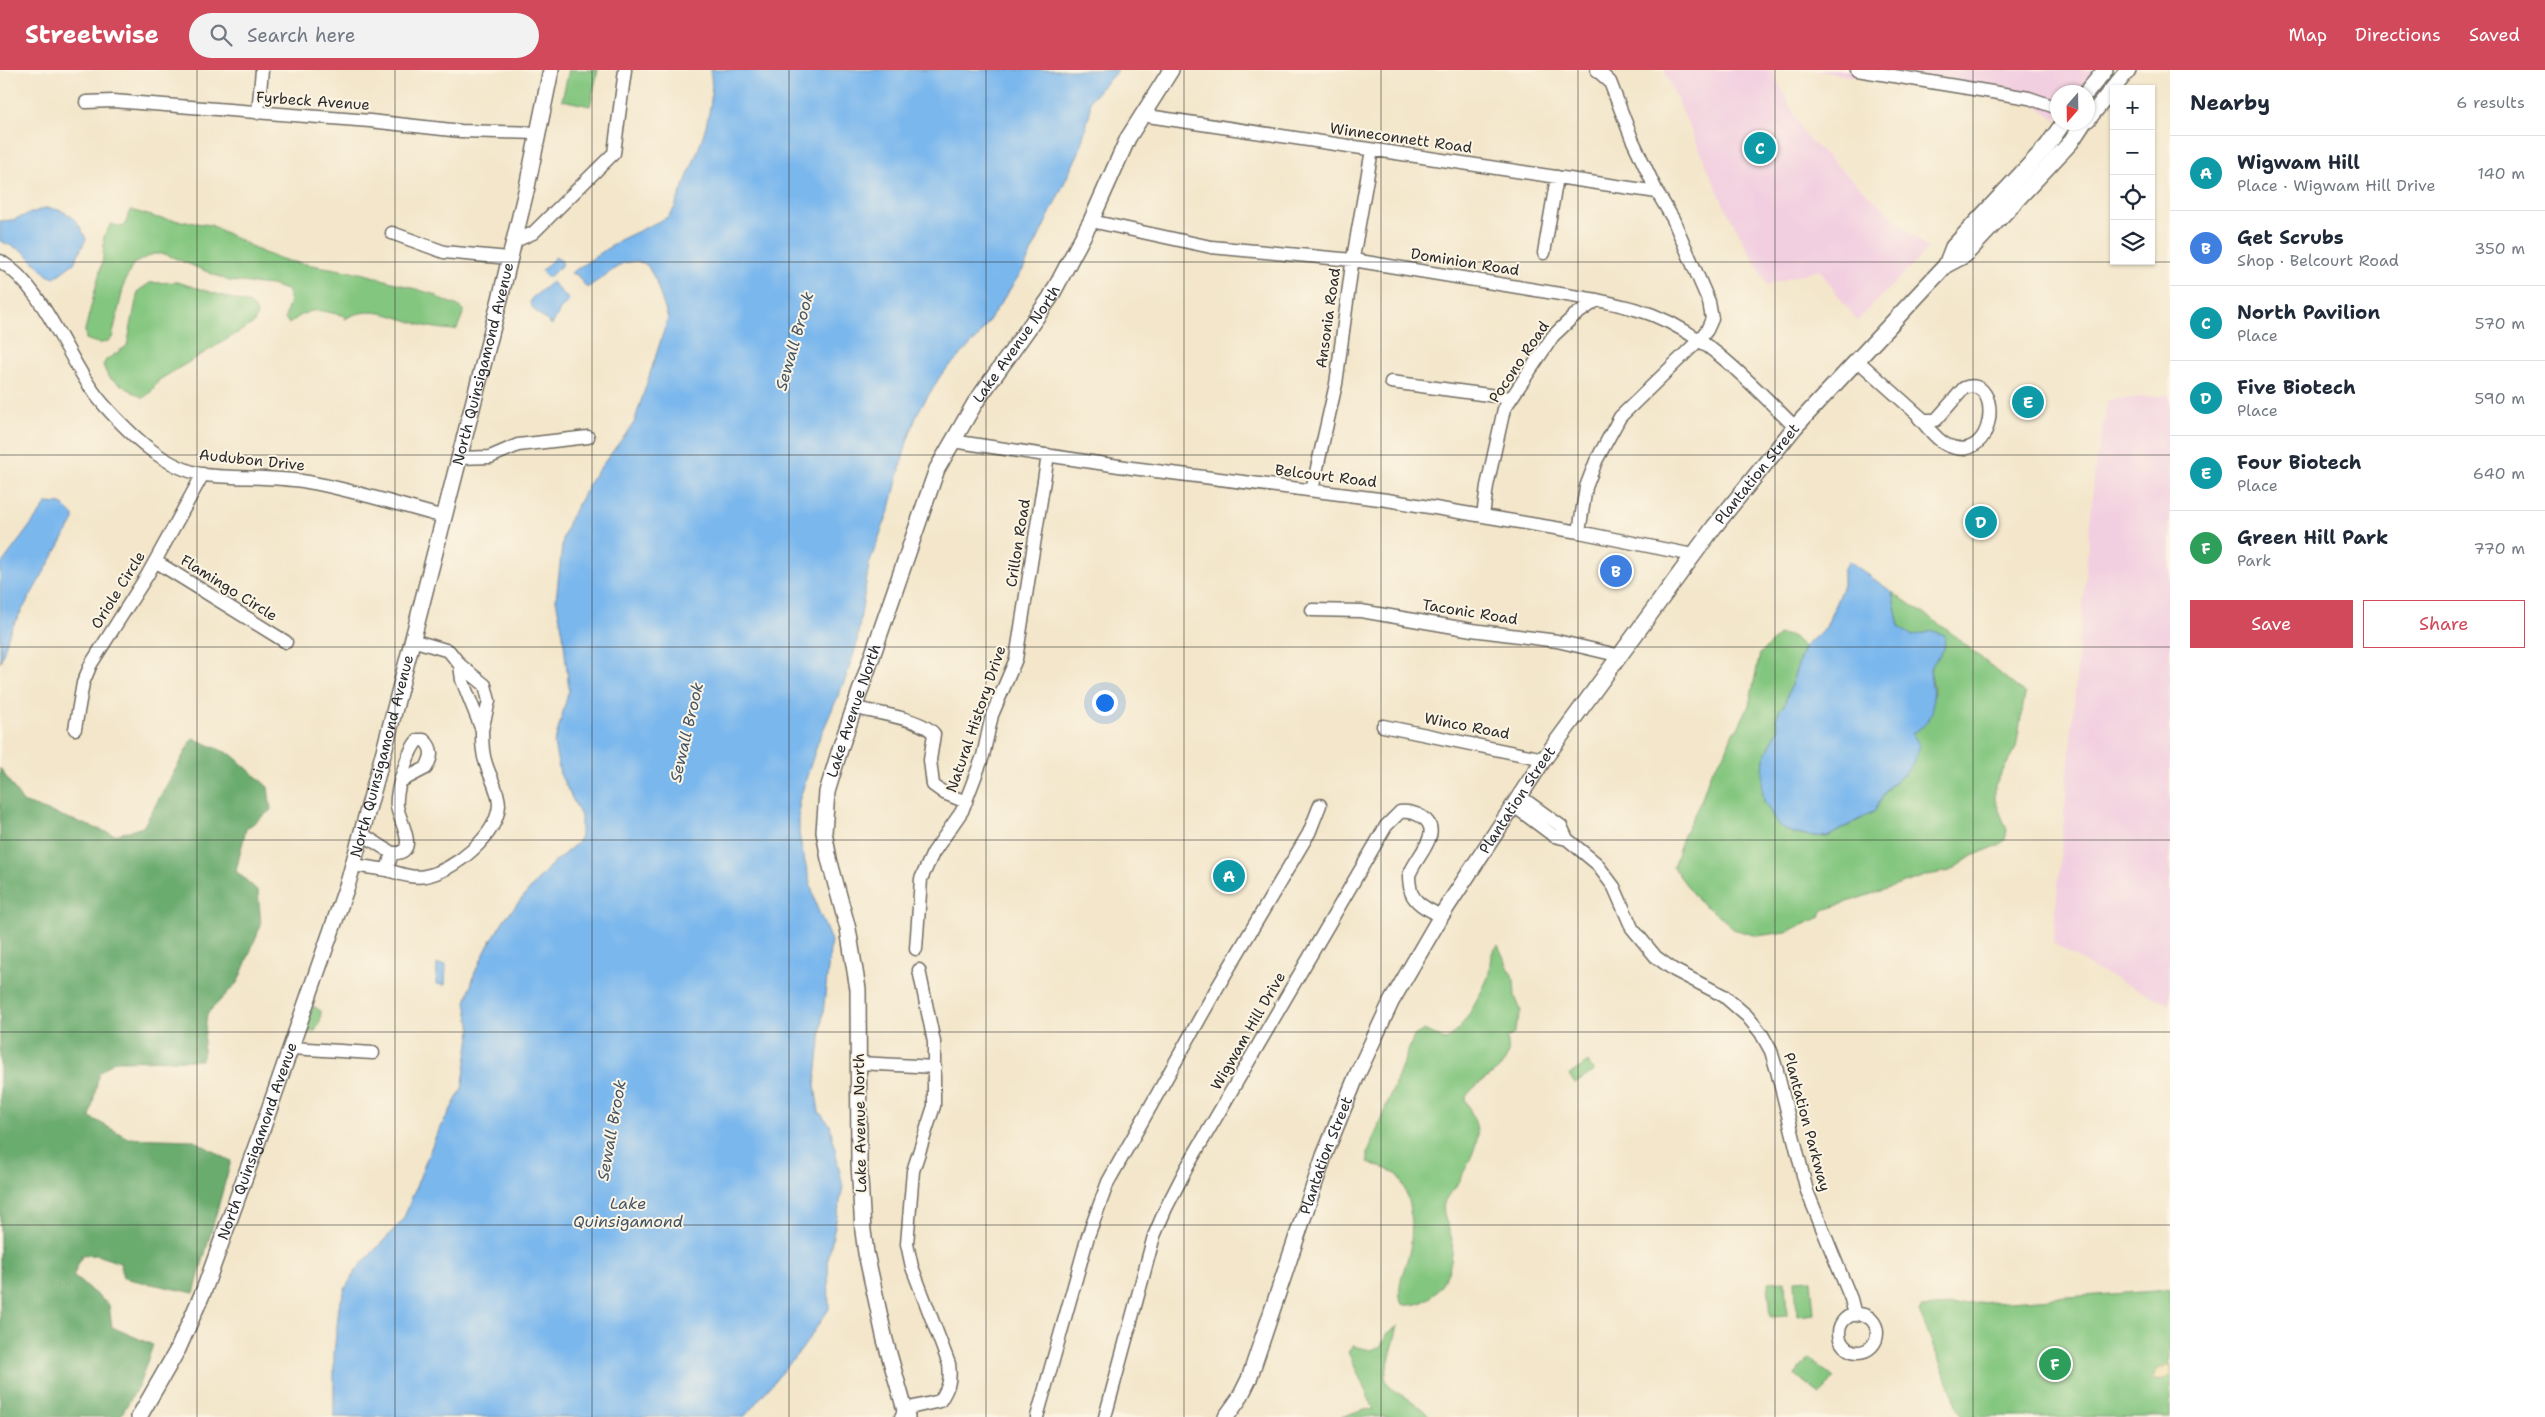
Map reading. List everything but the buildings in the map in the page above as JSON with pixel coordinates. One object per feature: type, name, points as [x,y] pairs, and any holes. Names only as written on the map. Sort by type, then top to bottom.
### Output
[{"type":"main road","name":"North Quinsigamond Avenue","points":[[139,1417],[173,1357],[198,1305],[291,1048],[353,864],[444,517],[513,242],[551,70]]},
{"type":"main road","name":"Lake Avenue North","points":[[904,1414],[866,1253],[860,1186],[859,1004],[854,959],[842,902],[826,845],[824,819],[831,778],[926,495],[952,441],[975,403],[1050,298],[1091,221],[1125,145],[1141,115],[1171,70]]},
{"type":"main road","points":[[2093,85],[2105,70]]},
{"type":"main road","name":"Plantation Street","points":[[2095,108],[2128,70]]},
{"type":"main road","name":"Plantation Street","points":[[1946,265],[1953,247],[2047,146],[2058,130]]},
{"type":"main road","name":"Plantation Street","points":[[1226,1417],[1239,1400],[1260,1351],[1315,1182],[1357,1075],[1391,1002],[1441,916],[1544,759],[1693,555],[1795,427],[1946,265],[1965,255],[2072,142],[2079,130]]},
{"type":"street","points":[[258,113],[262,70]]},
{"type":"street","points":[[513,242],[533,234],[614,153],[625,70]]},
{"type":"street","points":[[1579,532],[1586,487],[1596,461],[1620,417],[1699,340],[1708,330],[1712,319],[1709,302],[1673,219],[1657,192],[1632,139],[1610,82],[1597,70]]},
{"type":"street","points":[[1857,70],[2029,98],[2050,105]]},
{"type":"street","name":"Fyrbeck Avenue","points":[[86,102],[114,101],[370,121],[461,131],[538,133]]},
{"type":"street","name":"Winneconnett Road","points":[[1141,115],[1657,192]]},
{"type":"street","name":"Ansonia Road","points":[[1312,490],[1336,384],[1353,260],[1372,150]]},
{"type":"street","points":[[1544,253],[1557,177]]},
{"type":"street","name":"Dominion Road","points":[[1091,221],[1211,246],[1353,260],[1597,300],[1655,316],[1699,340],[1733,367],[1795,427]]},
{"type":"street","points":[[392,233],[444,252],[509,258]]},
{"type":"street","name":"Audubon Drive","points":[[0,262],[11,270],[32,293],[104,406],[151,451],[174,464],[203,474],[305,482],[444,517]]},
{"type":"street","name":"Pocono Road","points":[[1483,516],[1500,422],[1511,398],[1553,336],[1574,316],[1597,300]]},
{"type":"street","points":[[1856,360],[1947,445],[1965,447],[1976,444],[1985,433],[1989,422],[1989,405],[1984,391],[1973,385],[1964,388],[1936,420],[1927,421],[1919,418]]},
{"type":"street","points":[[1391,382],[1511,398]]},
{"type":"street","points":[[459,458],[490,457],[518,445],[588,437]]},
{"type":"street","name":"Belcourt Road","points":[[952,441],[1132,468],[1312,490],[1483,516],[1579,532],[1693,555]]},
{"type":"street","name":"Crillon Road","points":[[1020,636],[1048,455]]},
{"type":"street","name":"Oriole Circle","points":[[76,729],[83,683],[89,669],[154,561],[203,474]]},
{"type":"street","name":"Flamingo Circle","points":[[154,561],[286,642]]},
{"type":"street","name":"Taconic Road","points":[[1312,610],[1366,612],[1557,642],[1621,656]]},
{"type":"street","name":"Natural History Drive","points":[[916,949],[921,879],[933,853],[959,819],[966,802],[983,756],[992,715],[1013,669],[1020,636]]},
{"type":"street","points":[[412,640],[449,651],[460,665],[483,683],[487,690],[488,711],[482,730]]},
{"type":"street","points":[[353,864],[411,876],[434,874],[468,854],[490,829],[499,807],[499,796],[483,754],[482,730],[462,680],[460,665]]},
{"type":"street","points":[[855,708],[907,720],[931,731],[934,734],[930,760],[933,785],[944,793],[966,802]]},
{"type":"street","name":"Winco Road","points":[[1383,726],[1544,759]]},
{"type":"street","points":[[362,834],[392,853],[403,850],[408,839],[397,807],[403,780]]},
{"type":"street","name":"Plantation Parkway","points":[[1517,801],[1554,836],[1567,839],[1588,855],[1602,870],[1618,896],[1632,928],[1648,950],[1664,964],[1706,985],[1732,1002],[1754,1024],[1767,1042],[1777,1072],[1807,1191],[1851,1299],[1855,1315]]},
{"type":"street","points":[[1037,1417],[1088,1236],[1108,1182],[1207,1005],[1309,833],[1320,805]]},
{"type":"street","name":"Wigwam Hill Drive","points":[[1105,1417],[1154,1236],[1166,1208],[1187,1167],[1386,826],[1400,812],[1417,814],[1429,824],[1428,841],[1409,875],[1410,884],[1412,894],[1419,904],[1441,916]]},
{"type":"street","points":[[387,870],[392,853]]},
{"type":"street","points":[[904,1414],[940,1401],[948,1388],[950,1379],[948,1364],[912,1267],[907,1244],[912,1180],[931,1118],[935,1067],[934,1042],[919,970]]},
{"type":"street","points":[[291,1048],[373,1053]]},
{"type":"street","points":[[859,1063],[935,1067]]},
{"type":"shaded area","points":[[1664,70],[1772,70],[1805,136],[1928,249],[1857,321],[1819,269],[1767,285],[1726,209]]},
{"type":"shaded area","points":[[1811,70],[2099,70],[2086,85],[2050,85],[2050,116],[2036,105]]},
{"type":"shaded area","points":[[2170,395],[2170,1005],[2097,970],[2053,943],[2095,466],[2108,400]]},
{"type":"green space","points":[[569,70],[598,70],[590,106],[562,100]]},
{"type":"green space","points":[[131,210],[158,218],[211,225],[264,253],[288,261],[365,274],[436,295],[442,300],[457,305],[464,311],[457,329],[453,330],[425,326],[395,316],[375,312],[355,314],[345,319],[345,316],[316,311],[304,314],[289,324],[285,318],[290,299],[287,290],[271,285],[229,281],[165,254],[153,254],[133,264],[124,284],[112,338],[102,343],[93,342],[86,339],[85,330],[103,259],[104,236],[111,224],[124,227]]},
{"type":"green space","points":[[177,282],[250,304],[256,310],[256,317],[254,323],[159,380],[150,393],[143,398],[108,377],[103,365],[106,360],[127,346],[138,291],[150,283]]},
{"type":"green space","points":[[1892,592],[1945,628],[2025,694],[2016,748],[1995,785],[1995,800],[2007,830],[2005,840],[1999,845],[1972,856],[1950,871],[1928,875],[1824,910],[1821,917],[1786,932],[1757,936],[1733,929],[1723,918],[1698,901],[1673,867],[1684,834],[1701,801],[1709,776],[1727,749],[1733,732],[1737,730],[1749,705],[1760,654],[1780,634],[1794,637],[1804,647],[1784,706],[1780,709],[1776,719],[1778,729],[1764,759],[1764,801],[1778,825],[1794,834],[1827,837],[1874,812],[1889,786],[1906,773],[1912,733],[1927,722],[1934,692],[1930,668],[1944,649],[1933,631],[1912,636],[1899,626]]},
{"type":"green space","points":[[193,738],[232,755],[268,787],[271,810],[246,829],[236,871],[258,891],[261,925],[238,982],[207,1014],[202,1060],[114,1061],[99,1073],[90,1117],[128,1138],[193,1140],[231,1161],[194,1293],[123,1278],[120,1263],[96,1255],[82,1256],[73,1276],[109,1305],[112,1327],[153,1345],[139,1385],[120,1417],[0,1417],[0,768],[23,802],[115,835],[143,827]]},
{"type":"green space","points":[[1498,945],[1514,980],[1515,996],[1521,1011],[1514,1034],[1507,1038],[1508,1050],[1506,1059],[1501,1067],[1478,1084],[1465,1099],[1475,1123],[1477,1137],[1474,1150],[1467,1165],[1456,1187],[1446,1198],[1443,1207],[1452,1240],[1451,1263],[1447,1274],[1442,1284],[1427,1300],[1417,1304],[1405,1305],[1401,1303],[1400,1288],[1411,1240],[1408,1199],[1396,1173],[1368,1162],[1368,1152],[1414,1036],[1424,1030],[1445,1040],[1457,1031],[1470,1013],[1488,977],[1491,956]]},
{"type":"green space","points":[[313,1006],[321,1011],[320,1022],[315,1031],[306,1033],[304,1031]]},
{"type":"green space","points":[[1588,1062],[1594,1071],[1575,1084],[1569,1075]]},
{"type":"green space","points":[[1811,1279],[1814,1314],[1797,1316],[1795,1280]]},
{"type":"green space","points":[[1785,1281],[1787,1316],[1771,1317],[1768,1282]]},
{"type":"green space","points":[[2170,1290],[2170,1417],[1962,1417],[1919,1311],[1921,1307]]},
{"type":"green space","points":[[1398,1326],[1385,1376],[1386,1381],[1394,1390],[1412,1401],[1431,1417],[1341,1417],[1364,1409],[1374,1410],[1348,1352],[1353,1346],[1371,1350],[1381,1346],[1388,1333]]},
{"type":"green space","points":[[1809,1358],[1834,1378],[1821,1395],[1795,1375]]},
{"type":"sand","points":[[2170,1364],[2170,1374],[2162,1380],[2152,1381],[2157,1370]]},
{"type":"water","name":"Lake Quinsigamond","points":[[710,70],[1118,70],[1090,100],[1090,112],[1079,152],[1024,268],[978,337],[941,375],[918,412],[907,442],[890,508],[869,564],[856,647],[845,680],[818,742],[799,801],[799,834],[803,854],[816,905],[831,941],[815,1086],[819,1112],[830,1125],[843,1187],[828,1260],[829,1309],[802,1349],[744,1417],[334,1417],[334,1353],[339,1307],[345,1289],[356,1270],[403,1220],[435,1138],[462,1089],[471,1030],[466,1002],[475,972],[505,918],[551,865],[577,843],[581,836],[581,816],[560,774],[554,744],[569,690],[563,634],[556,600],[563,538],[569,521],[591,480],[634,423],[668,318],[655,279],[647,265],[637,261],[623,263],[587,288],[577,275],[571,273],[620,240],[668,217],[674,209],[695,159],[707,123],[712,87]]},
{"type":"water","points":[[45,208],[60,210],[71,216],[86,239],[74,263],[54,278],[47,275],[23,251],[0,241],[0,221],[12,220]]},
{"type":"water","points":[[555,257],[562,261],[562,265],[548,278],[541,271]]},
{"type":"water","points":[[552,282],[569,300],[560,310],[552,325],[534,310],[530,303],[532,298]]},
{"type":"water","points":[[47,503],[62,504],[74,516],[74,520],[10,631],[0,663],[0,566]]},
{"type":"water","points":[[1849,561],[1892,592],[1899,626],[1912,636],[1933,631],[1945,635],[1944,649],[1930,668],[1933,697],[1932,713],[1922,727],[1912,733],[1920,746],[1913,763],[1906,773],[1889,786],[1874,811],[1827,837],[1794,834],[1778,825],[1764,801],[1762,787],[1764,759],[1778,729],[1776,720],[1780,709],[1784,706],[1804,647],[1826,627],[1843,585],[1843,571]]},
{"type":"water","points":[[437,964],[446,965],[445,985],[436,984]]},
{"type":"place","name":"North Pavilion","points":[[1760,148]]},
{"type":"place","name":"Four Biotech","points":[[2028,402]]},
{"type":"place","name":"Five Biotech","points":[[1981,522]]},
{"type":"place","name":"Get Scrubs","points":[[1616,571]]},
{"type":"place","name":"Wigwam Hill","points":[[1229,876]]},
{"type":"place","name":"Green Hill Park","points":[[2055,1364]]},
{"type":"water label","name":"Sewall Brook","points":[[794,341]]},
{"type":"water label","name":"Sewall Brook","points":[[686,732]]},
{"type":"water label","name":"Sewall Brook","points":[[611,1130]]}]
